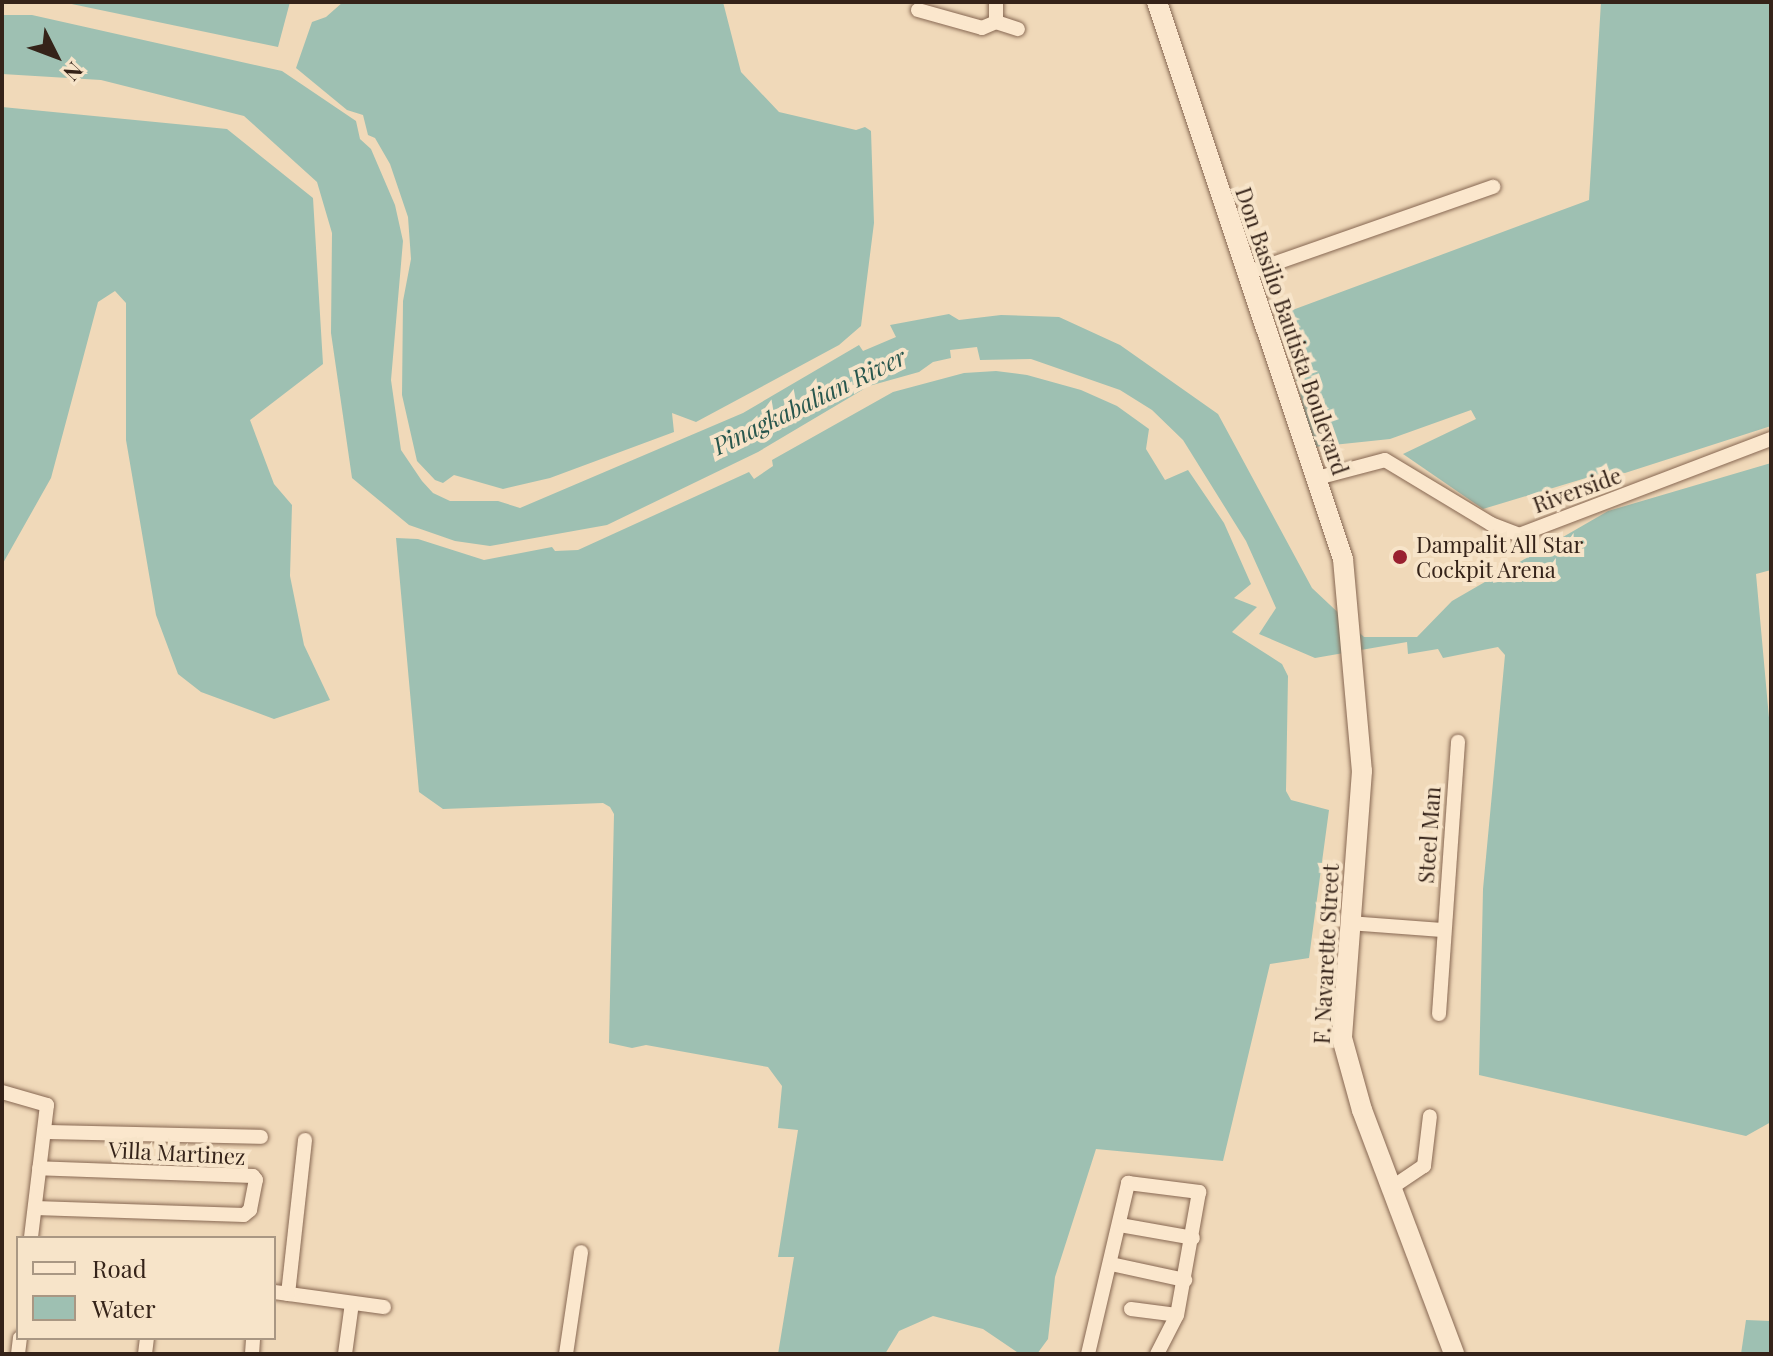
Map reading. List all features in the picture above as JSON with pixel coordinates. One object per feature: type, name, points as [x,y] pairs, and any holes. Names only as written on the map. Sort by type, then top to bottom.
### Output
[{"type":"main road","name":"Don Basilio Bautista Boulevard","points":[[1157,2],[1343,559],[1357,681]]},
{"type":"main road","name":"F. Navarette Street","points":[[1357,681],[1362,771],[1342,1038],[1348,1067],[1454,1354]]},
{"type":"street","points":[[996,2],[996,22]]},
{"type":"street","points":[[918,10],[982,28],[996,22],[1018,29]]},
{"type":"street","points":[[1247,273],[1493,187]]},
{"type":"street","name":"Riverside","points":[[1317,478],[1385,460],[1491,524],[1519,535],[1771,439]]},
{"type":"street","name":"Steel Man","points":[[1439,1014],[1442,930],[1458,742]]},
{"type":"street","points":[[1349,923],[1442,930]]},
{"type":"street","points":[[2,1092],[47,1105],[31,1236]]},
{"type":"street","points":[[1391,1188],[1424,1166],[1430,1116]]},
{"type":"street","points":[[44,1132],[261,1137]]},
{"type":"street","points":[[305,1140],[281,1293],[384,1307]]},
{"type":"street","name":"Villa Martinez","points":[[35,1208],[244,1215],[250,1210],[256,1180],[253,1176],[39,1168]]},
{"type":"street","points":[[1088,1354],[1128,1183],[1199,1192],[1177,1315],[1157,1354]]},
{"type":"street","points":[[1120,1225],[1193,1238]]},
{"type":"street","points":[[566,1354],[581,1252]]},
{"type":"street","points":[[1111,1264],[1185,1280]]},
{"type":"street","points":[[345,1354],[352,1303]]},
{"type":"street","points":[[1131,1309],[1177,1315]]},
{"type":"water","points":[[62,2],[290,2],[278,47]]},
{"type":"water","points":[[343,2],[723,2],[741,72],[779,112],[856,130],[865,127],[871,131],[874,223],[861,326],[839,345],[696,422],[672,413],[674,432],[550,478],[503,489],[454,475],[443,483],[435,480],[417,461],[402,395],[403,301],[411,259],[408,217],[390,164],[375,138],[368,135],[363,115],[347,110],[296,68],[312,22],[326,17]]},
{"type":"water","points":[[1601,2],[1771,2],[1771,426],[1625,473],[1609,471],[1483,509],[1403,454],[1476,419],[1471,410],[1390,439],[1314,447],[1279,315],[1589,200]]},
{"type":"water","name":"Pinagkabalian River","points":[[2,15],[32,15],[282,71],[356,121],[360,139],[371,149],[395,205],[403,241],[391,380],[401,450],[433,493],[450,501],[498,501],[520,508],[743,413],[859,345],[863,351],[896,337],[890,325],[949,314],[959,320],[1001,315],[1059,317],[1120,345],[1218,414],[1312,588],[1364,637],[1417,637],[1452,601],[1608,511],[1771,463],[1771,570],[1756,574],[1771,740],[1771,1122],[1746,1136],[1479,1075],[1483,889],[1505,655],[1498,647],[1443,658],[1438,649],[1408,654],[1407,642],[1315,658],[1259,634],[1276,608],[1246,541],[1183,440],[1152,410],[1120,390],[1031,359],[980,360],[977,347],[950,350],[951,358],[933,362],[919,372],[869,386],[758,452],[607,525],[490,546],[455,541],[409,525],[352,478],[331,333],[332,233],[317,182],[244,116],[101,80],[2,74]]},
{"type":"water","points":[[2,107],[227,129],[313,198],[323,364],[250,420],[274,484],[292,505],[290,576],[304,645],[330,700],[274,719],[201,692],[178,674],[156,615],[126,440],[126,303],[115,291],[98,302],[51,478],[2,565]]},
{"type":"water","points":[[996,371],[1027,375],[1081,390],[1117,406],[1149,429],[1146,449],[1165,480],[1188,470],[1224,523],[1251,584],[1234,598],[1257,607],[1232,632],[1282,664],[1288,676],[1286,791],[1291,800],[1329,810],[1309,958],[1270,964],[1223,1161],[1096,1149],[1055,1277],[1048,1339],[1037,1354],[1020,1354],[983,1329],[933,1316],[899,1331],[885,1354],[778,1354],[794,1257],[778,1257],[798,1130],[778,1128],[782,1086],[768,1067],[646,1045],[632,1048],[609,1043],[614,814],[610,807],[603,803],[443,809],[419,792],[396,538],[418,539],[484,560],[552,547],[555,551],[578,550],[749,472],[754,479],[773,466],[772,460],[893,392],[964,373]]},
{"type":"water","points":[[1746,1320],[1771,1321],[1771,1354],[1741,1354]]},
{"type":"place","name":"Dampalit All Star Cockpit Arena","points":[[1400,557]]}]
